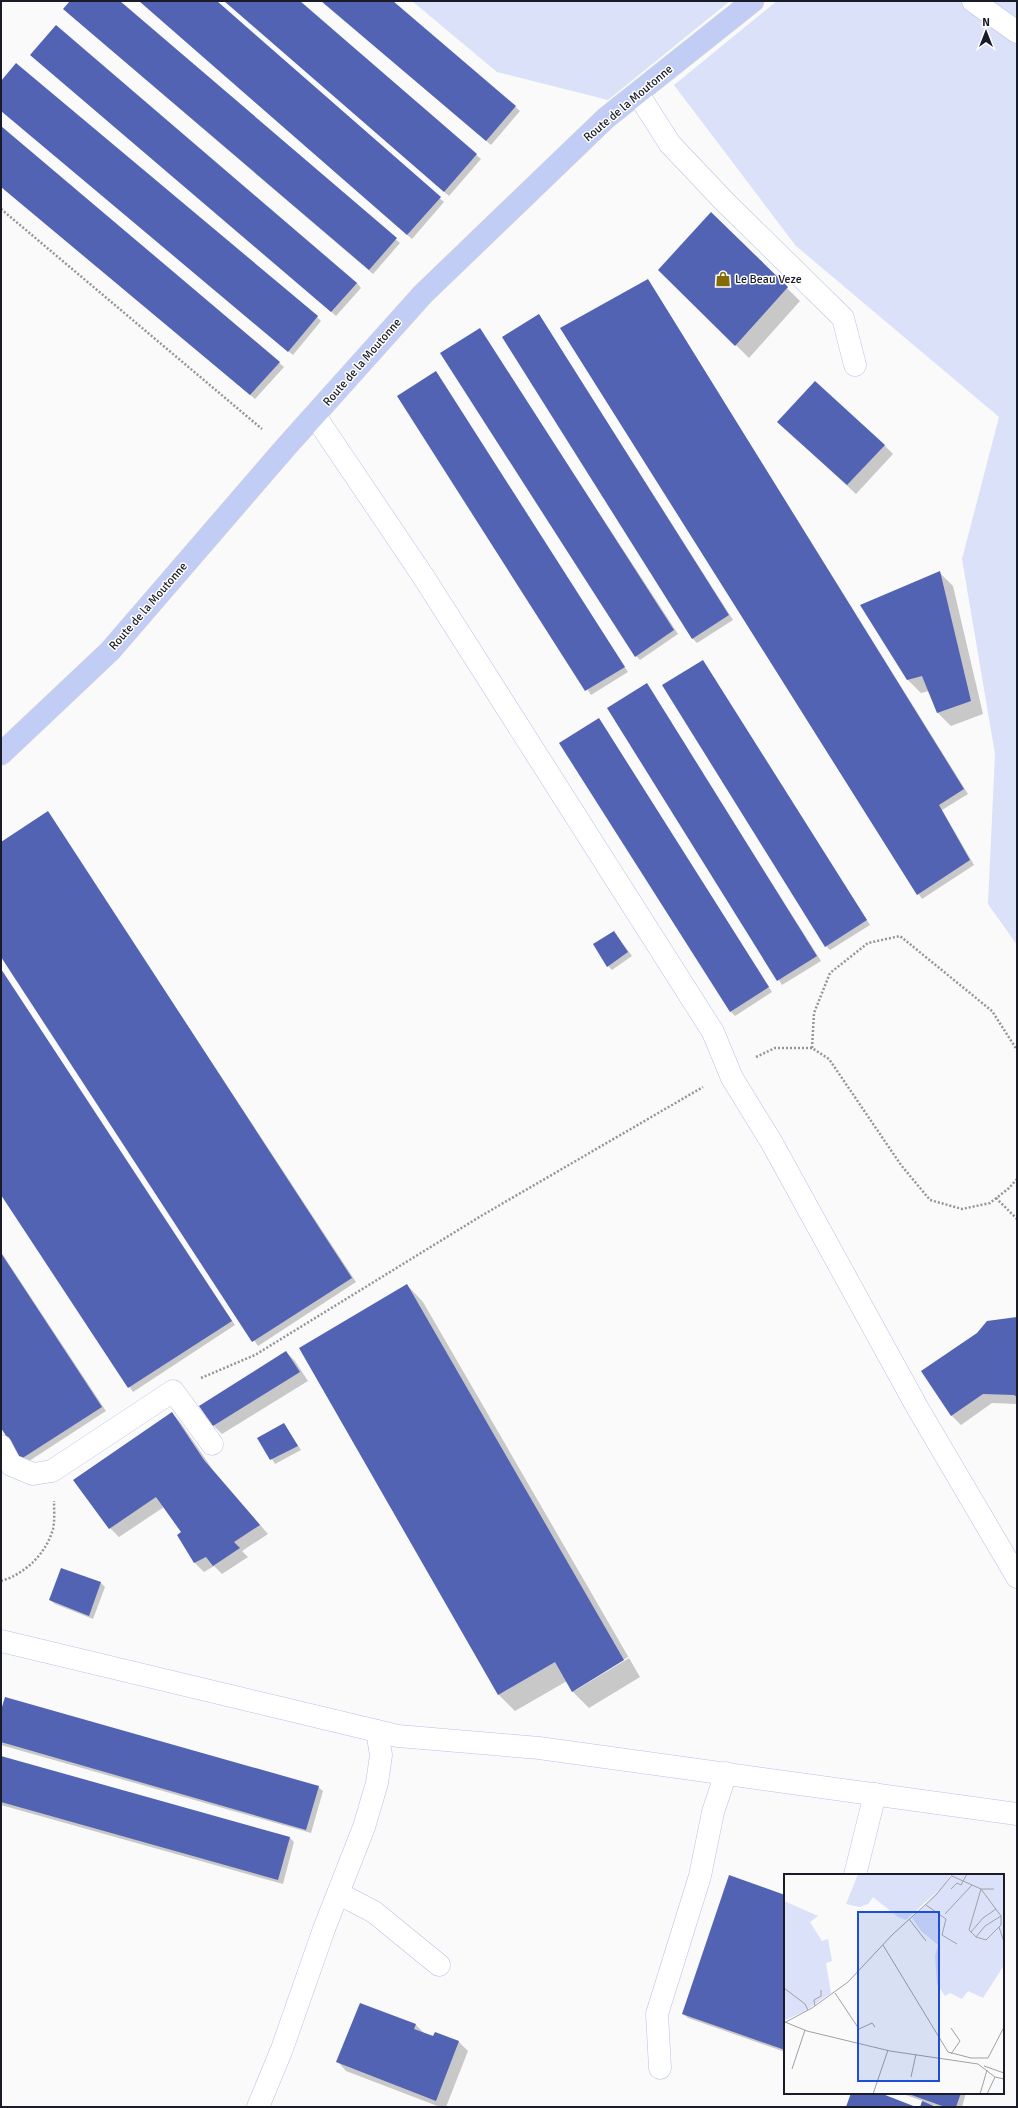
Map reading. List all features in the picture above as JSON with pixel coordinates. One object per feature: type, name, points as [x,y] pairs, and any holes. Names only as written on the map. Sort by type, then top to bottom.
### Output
[{"type":"main road","name":"Route de la Moutonne","points":[[1,754],[110,650],[422,294],[606,118],[753,1]]},
{"type":"lane","points":[[972,1],[1017,32]]},
{"type":"lane","points":[[638,94],[670,144],[723,200],[843,318],[855,365]]},
{"type":"lane","points":[[315,416],[423,576],[713,1032],[730,1073],[772,1143],[917,1407],[1017,1577]]},
{"type":"lane","points":[[1,1446],[11,1465],[33,1474],[52,1471],[173,1391],[212,1444]]},
{"type":"lane","points":[[1,1641],[398,1736],[539,1748],[1017,1814]]},
{"type":"lane","points":[[258,2107],[282,2050],[338,1893],[364,1827],[377,1783],[382,1755],[377,1731]]},
{"type":"lane","points":[[660,2068],[657,2014],[700,1876],[713,1812],[726,1774]]},
{"type":"lane","points":[[855,1874],[875,1794]]},
{"type":"lane","points":[[338,1893],[374,1912],[439,1965]]},
{"type":"path","points":[[1,209],[286,448]]},
{"type":"path","points":[[812,1048],[814,1013],[830,974],[868,943],[900,936],[992,1011],[1017,1050]]},
{"type":"path","points":[[173,1391],[255,1356],[313,1318],[481,1216],[744,1064],[775,1048],[812,1048],[829,1059],[902,1165],[930,1200],[962,1209],[990,1203],[1017,1179]]},
{"type":"path","points":[[996,1198],[1017,1219]]},
{"type":"path","points":[[1,1581],[14,1577],[40,1555],[53,1528],[54,1494],[52,1471]]},
{"type":"shaded area","points":[[412,1],[730,1],[608,100],[497,72]]},
{"type":"shaded area","points":[[777,1],[1017,1],[1017,945],[988,904],[995,754],[962,559],[999,417],[796,246],[674,85]]},
{"type":"building","points":[[70,1],[120,1],[397,238],[369,270],[63,9]]},
{"type":"building","points":[[139,1],[217,1],[441,197],[407,235]]},
{"type":"building","points":[[224,1],[300,1],[477,154],[444,192]]},
{"type":"building","points":[[321,1],[393,1],[516,106],[486,141]]},
{"type":"building","points":[[56,25],[357,283],[331,312],[30,55]]},
{"type":"building","points":[[16,63],[318,316],[288,352],[1,111],[1,81]]},
{"type":"building","points":[[1,126],[280,362],[250,395],[1,187]]},
{"type":"building","name":"Le Beau Veze","points":[[711,212],[788,287],[735,346],[658,270]]},
{"type":"building","points":[[648,279],[964,789],[939,805],[970,860],[917,895],[560,328]]},
{"type":"building","points":[[539,314],[729,615],[692,639],[502,337]]},
{"type":"building","points":[[480,328],[674,630],[635,657],[440,353]]},
{"type":"building","points":[[436,371],[625,667],[585,691],[397,396]]},
{"type":"building","points":[[815,381],[885,445],[847,485],[777,422]]},
{"type":"building","points":[[940,571],[971,701],[937,713],[922,676],[907,680],[860,605]]},
{"type":"building","points":[[703,660],[867,920],[825,947],[662,685]]},
{"type":"building","points":[[647,683],[817,956],[777,981],[607,708]]},
{"type":"building","points":[[599,718],[769,987],[730,1012],[559,743]]},
{"type":"building","points":[[48,811],[352,1278],[252,1342],[1,957],[1,842]]},
{"type":"building","points":[[614,931],[628,952],[607,967],[593,944]]},
{"type":"building","points":[[1,969],[232,1321],[128,1388],[1,1195]]},
{"type":"building","points":[[1,1253],[102,1407],[21,1459],[1,1428]]},
{"type":"building","points":[[407,1284],[624,1660],[572,1692],[555,1662],[498,1695],[299,1348]]},
{"type":"building","points":[[1017,1317],[1017,1397],[1014,1395],[983,1394],[951,1416],[921,1371],[977,1333],[987,1321]]},
{"type":"building","points":[[286,1351],[300,1372],[213,1426],[199,1406]]},
{"type":"building","points":[[172,1412],[204,1460],[260,1525],[234,1542],[240,1548],[213,1566],[206,1557],[194,1563],[177,1535],[181,1532],[156,1497],[109,1529],[73,1480]]},
{"type":"building","points":[[284,1423],[298,1446],[270,1460],[257,1438]]},
{"type":"building","points":[[61,1568],[101,1582],[89,1616],[49,1600]]},
{"type":"building","points":[[5,1697],[319,1786],[306,1830],[1,1742],[1,1710]]},
{"type":"building","points":[[1,1756],[290,1837],[278,1880],[1,1802]]},
{"type":"building","points":[[729,1875],[784,1895],[784,2050],[682,2014]]},
{"type":"building","points":[[360,2003],[416,2024],[414,2029],[433,2036],[435,2032],[459,2041],[436,2101],[336,2062]]},
{"type":"building","points":[[851,2094],[883,2094],[916,2107],[846,2107]]},
{"type":"building","points":[[909,2094],[961,2094],[956,2107],[945,2107]]},
{"type":"building","points":[[922,2101],[936,2107],[920,2107]]},
{"type":"place","name":"Le Beau Veze","points":[[723,279]]}]
